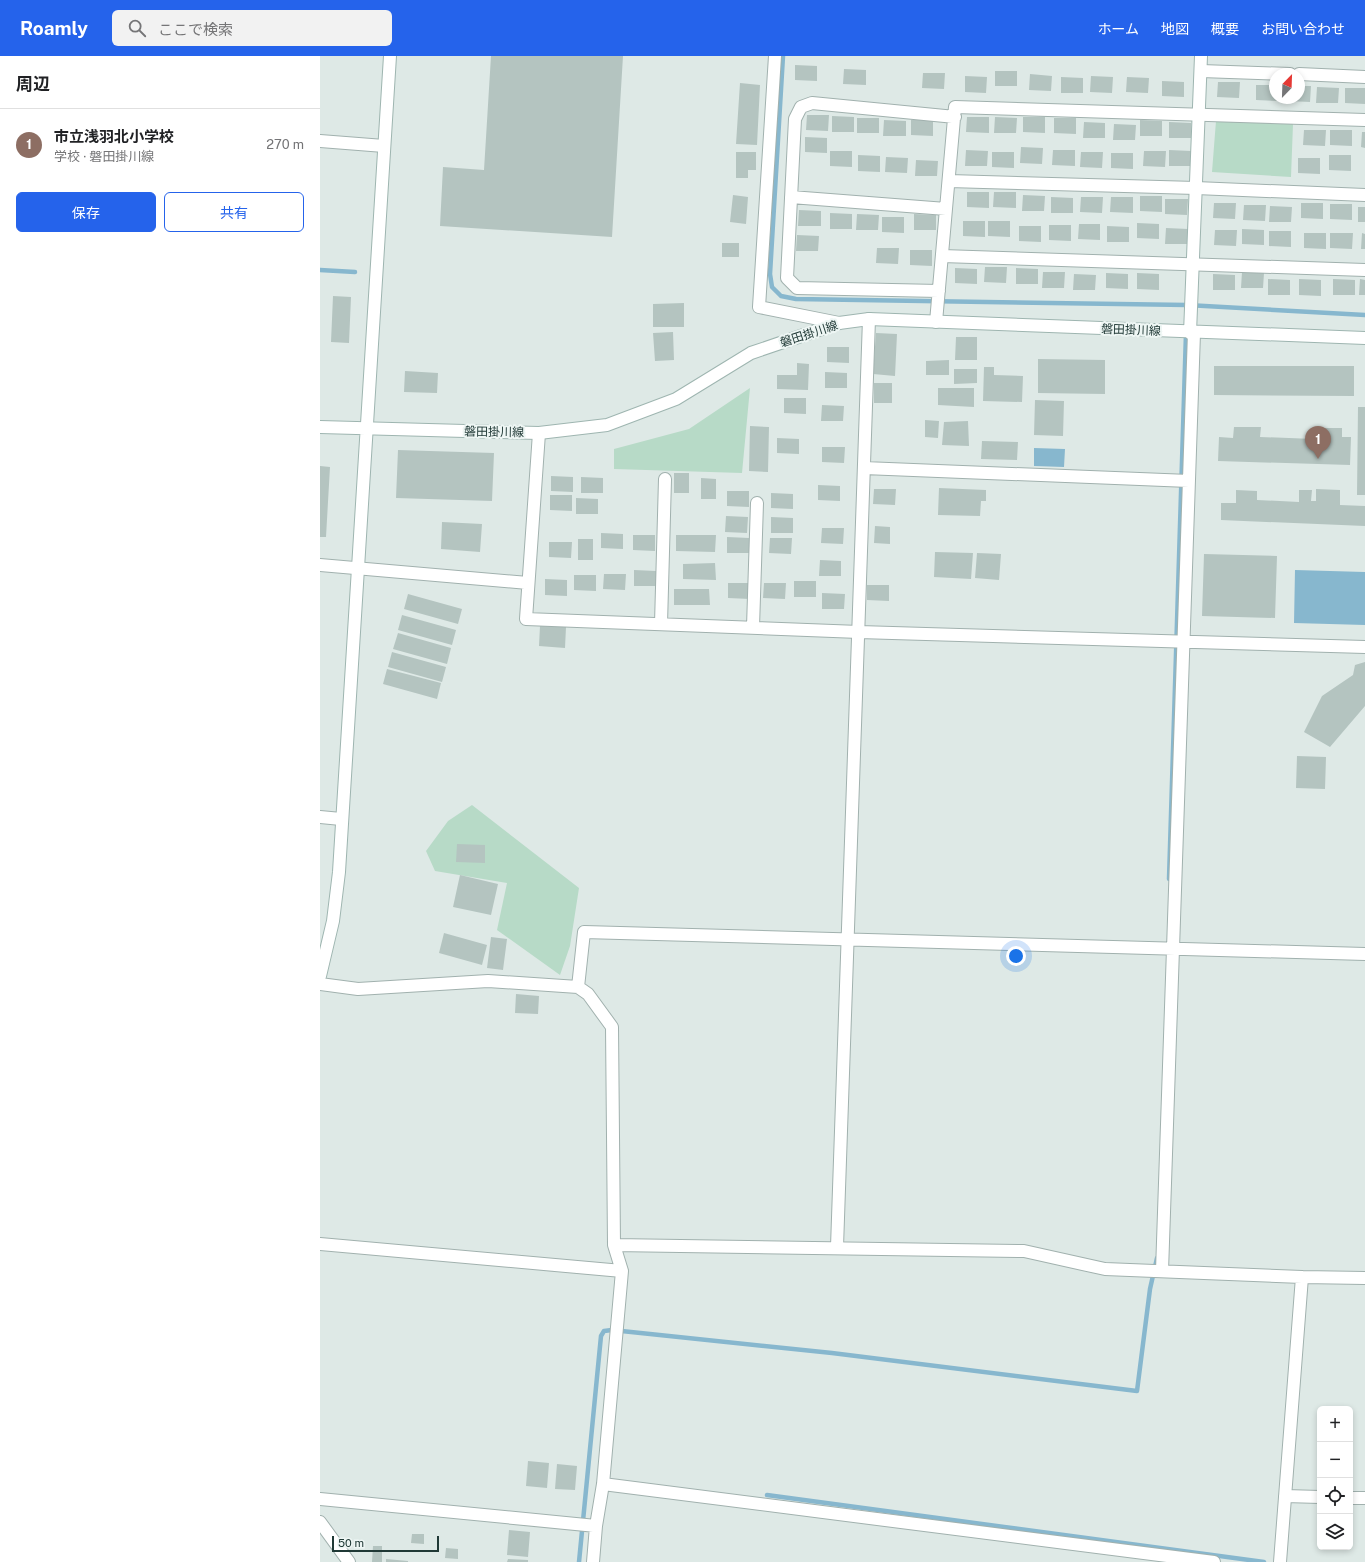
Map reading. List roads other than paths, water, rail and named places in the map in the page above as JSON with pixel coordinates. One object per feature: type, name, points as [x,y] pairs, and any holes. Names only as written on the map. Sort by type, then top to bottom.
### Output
[{"type":"street","points":[[320,976],[326,958],[333,921],[339,872],[341,819],[390,56]]},
{"type":"street","points":[[775,56],[759,307],[839,323]]},
{"type":"street","points":[[1162,1271],[1174,948],[1182,642],[1189,481],[1193,264],[1202,56]]},
{"type":"street","points":[[1201,71],[1269,73]]},
{"type":"street","points":[[1305,74],[1365,77]]},
{"type":"street","points":[[939,292],[797,288],[787,278],[794,119],[801,108],[812,103],[954,117]]},
{"type":"street","points":[[936,322],[955,107],[1365,120]]},
{"type":"street","points":[[320,141],[384,146]]},
{"type":"street","points":[[949,181],[1196,188],[1365,196]]},
{"type":"street","points":[[791,197],[946,209]]},
{"type":"street","points":[[942,256],[1365,270]]},
{"type":"street","points":[[837,1247],[869,319]]},
{"type":"street","name":"磐田掛川線","points":[[320,427],[539,433],[607,425],[676,398],[751,354],[839,323],[869,319],[1192,333],[1365,338]]},
{"type":"street","points":[[539,433],[526,619],[859,632],[1365,647]]},
{"type":"street","points":[[864,468],[1189,481]]},
{"type":"street","points":[[661,624],[666,479]]},
{"type":"street","points":[[753,627],[757,503]]},
{"type":"street","points":[[320,565],[528,583]]},
{"type":"street","points":[[320,817],[341,819]]},
{"type":"street","points":[[578,987],[584,932],[848,938],[1365,954]]},
{"type":"street","points":[[320,984],[358,989],[488,981],[578,987],[588,994],[612,1027],[614,1245],[622,1271],[603,1484],[596,1526],[593,1562]]},
{"type":"street","points":[[320,1244],[622,1271]]},
{"type":"street","points":[[614,1245],[837,1247],[1024,1252],[1105,1268],[1302,1277],[1365,1278]]},
{"type":"street","points":[[1280,1562],[1302,1277]]},
{"type":"street","points":[[603,1484],[1214,1562]]},
{"type":"street","points":[[1285,1496],[1317,1497]]},
{"type":"street","points":[[1353,1498],[1365,1498]]},
{"type":"street","points":[[320,1499],[596,1526]]},
{"type":"street","points":[[320,1522],[349,1562]]},
{"type":"water","points":[[1034,448],[1065,449],[1064,467],[1034,466]]},
{"type":"water","points":[[1295,570],[1365,572],[1365,625],[1294,623]]},
{"type":"waterway","points":[[783,56],[770,274],[772,287],[781,296],[796,299],[1187,305],[1365,315]]},
{"type":"waterway","points":[[320,270],[355,272]]},
{"type":"waterway","points":[[1169,879],[1186,333]]},
{"type":"waterway","points":[[579,1562],[601,1336],[604,1331],[612,1330],[832,1353],[1137,1391],[1150,1289],[1157,1258]]},
{"type":"waterway","points":[[767,1495],[1264,1562]]},
{"type":"place","name":"市立浅羽北小学校","points":[[1318,459]]}]
